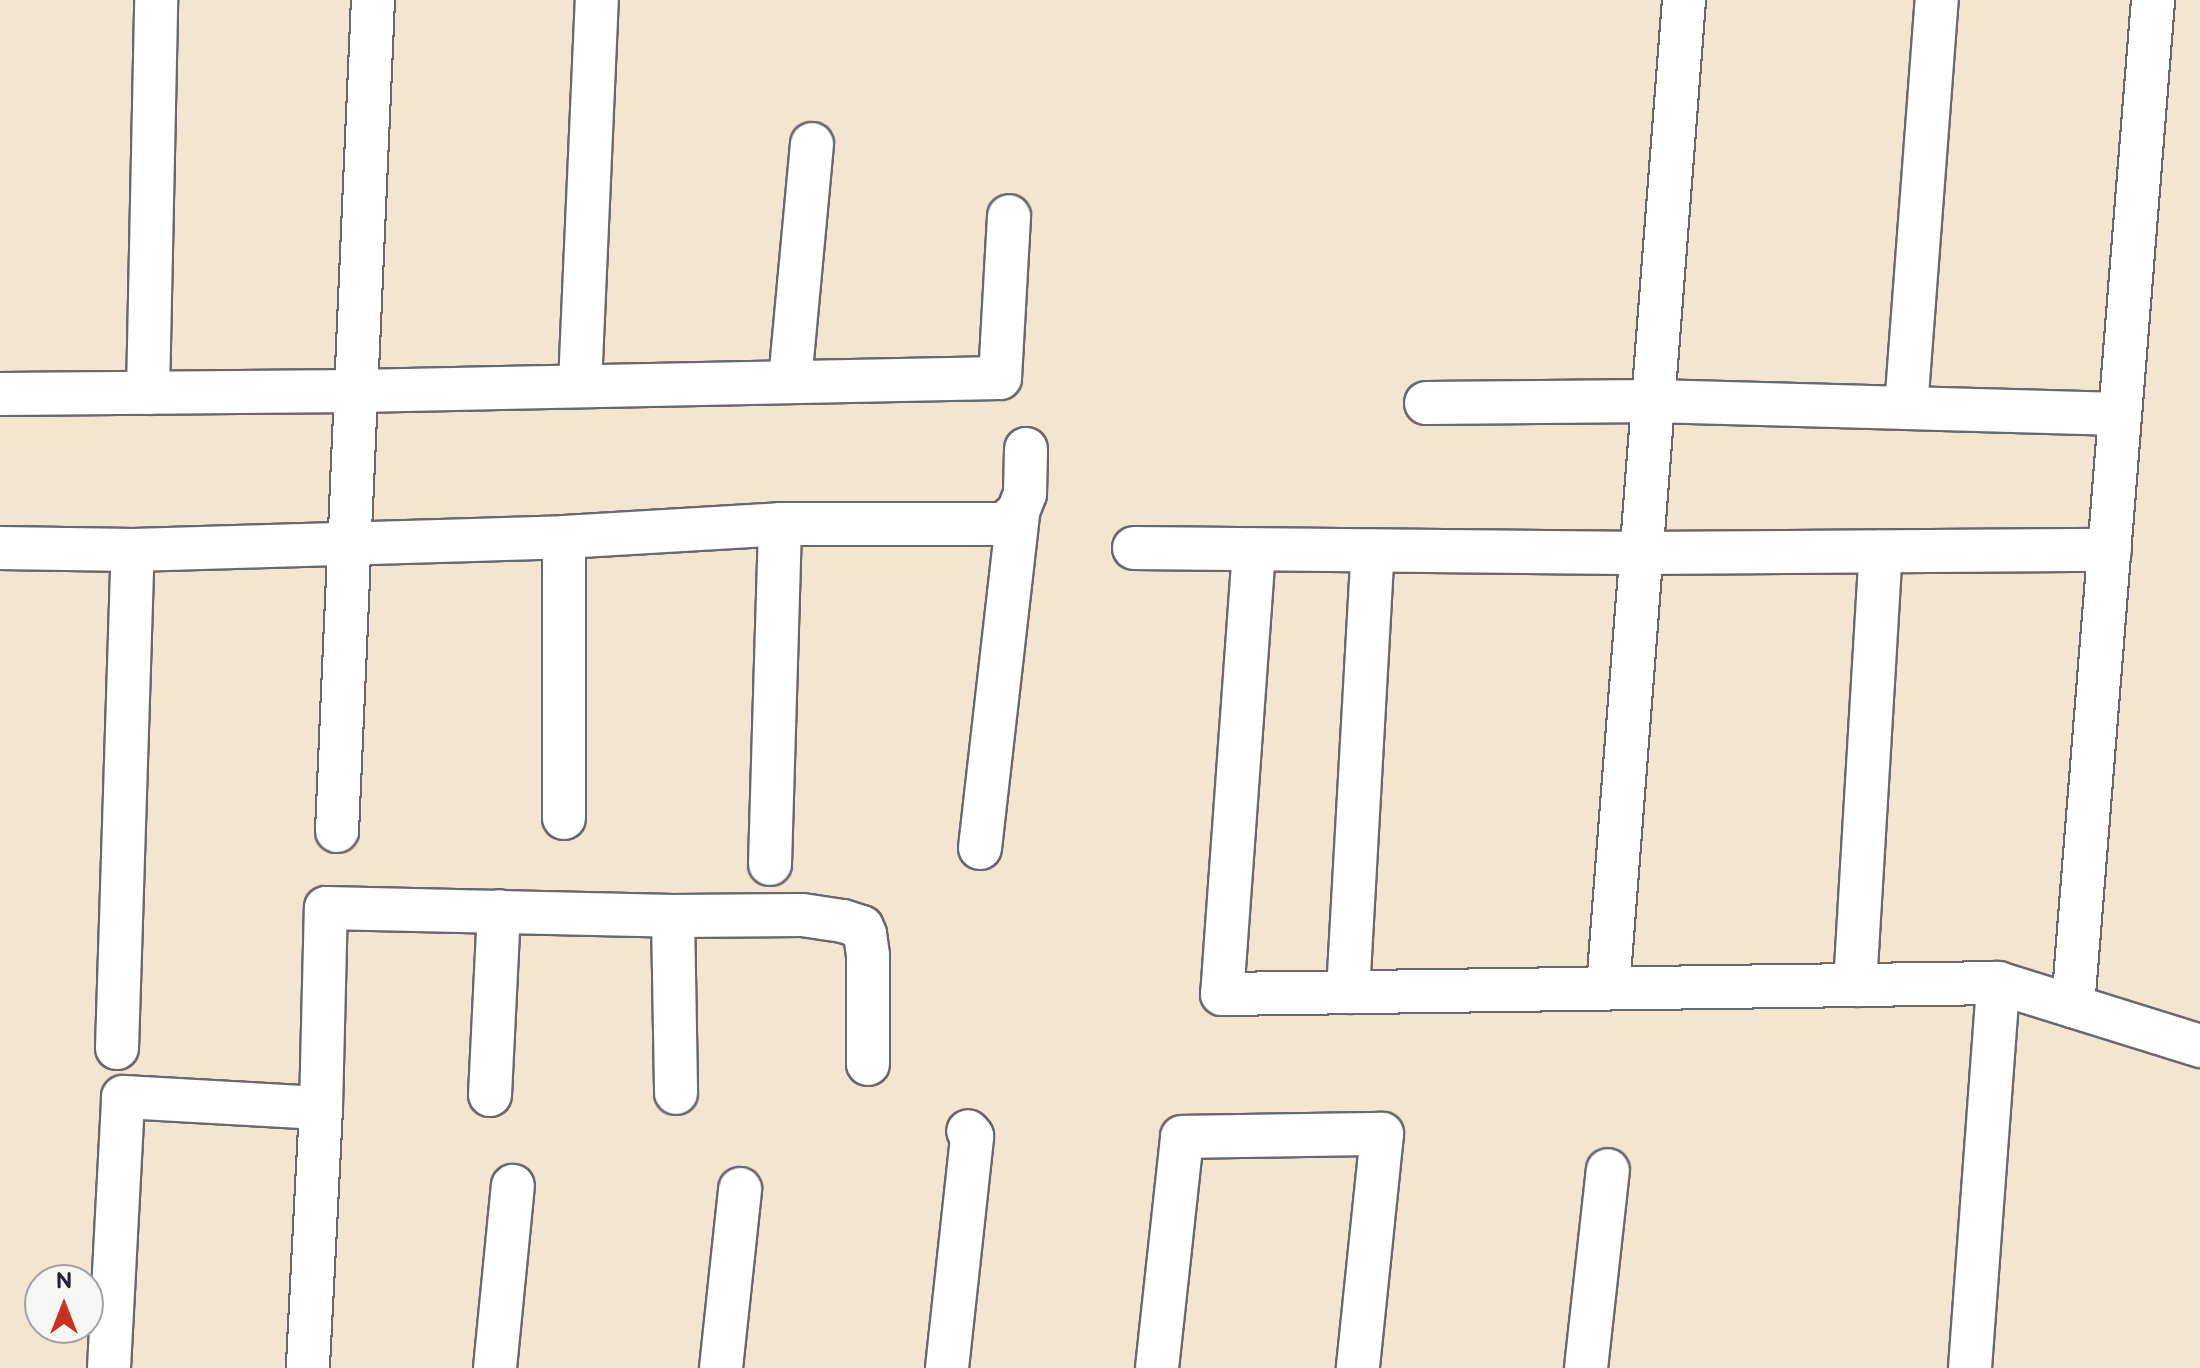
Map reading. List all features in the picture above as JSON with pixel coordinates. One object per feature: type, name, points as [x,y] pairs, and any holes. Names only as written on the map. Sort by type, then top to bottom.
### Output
[{"type":"street","points":[[148,393],[156,0]]},
{"type":"street","points":[[337,831],[373,0]]},
{"type":"street","points":[[580,385],[597,0]]},
{"type":"street","points":[[1608,988],[1684,0]]},
{"type":"street","points":[[1906,408],[1937,0]]},
{"type":"street","points":[[2073,1006],[2153,0]]},
{"type":"street","points":[[790,381],[812,144]]},
{"type":"street","points":[[0,394],[357,391],[1000,378],[1009,216]]},
{"type":"street","points":[[1426,403],[1653,401],[2120,414]]},
{"type":"street","points":[[980,848],[1018,512],[1025,494],[1026,449]]},
{"type":"street","points":[[0,548],[133,550],[564,537],[780,524],[1004,524],[1018,512]]},
{"type":"street","points":[[770,864],[780,524]]},
{"type":"street","points":[[564,537],[564,818]]},
{"type":"street","points":[[1134,548],[1641,553],[2110,550]]},
{"type":"street","points":[[117,1048],[133,550]]},
{"type":"street","points":[[1254,550],[1222,994],[1998,983],[2200,1046]]},
{"type":"street","points":[[1348,992],[1373,551]]},
{"type":"street","points":[[1855,985],[1881,552]]},
{"type":"street","points":[[308,1368],[321,1108],[326,908],[673,916],[802,915],[862,927],[868,955],[868,1064]]},
{"type":"street","points":[[490,1095],[499,911]]},
{"type":"street","points":[[673,916],[676,1093]]},
{"type":"street","points":[[1970,1368],[1998,983]]},
{"type":"street","points":[[109,1368],[123,1097],[321,1108]]},
{"type":"street","points":[[947,1368],[972,1136],[968,1131]]},
{"type":"street","points":[[1157,1368],[1182,1137],[1382,1134],[1358,1368]]},
{"type":"street","points":[[1586,1368],[1608,1170]]},
{"type":"street","points":[[495,1368],[513,1186]]},
{"type":"street","points":[[721,1368],[740,1189]]}]
